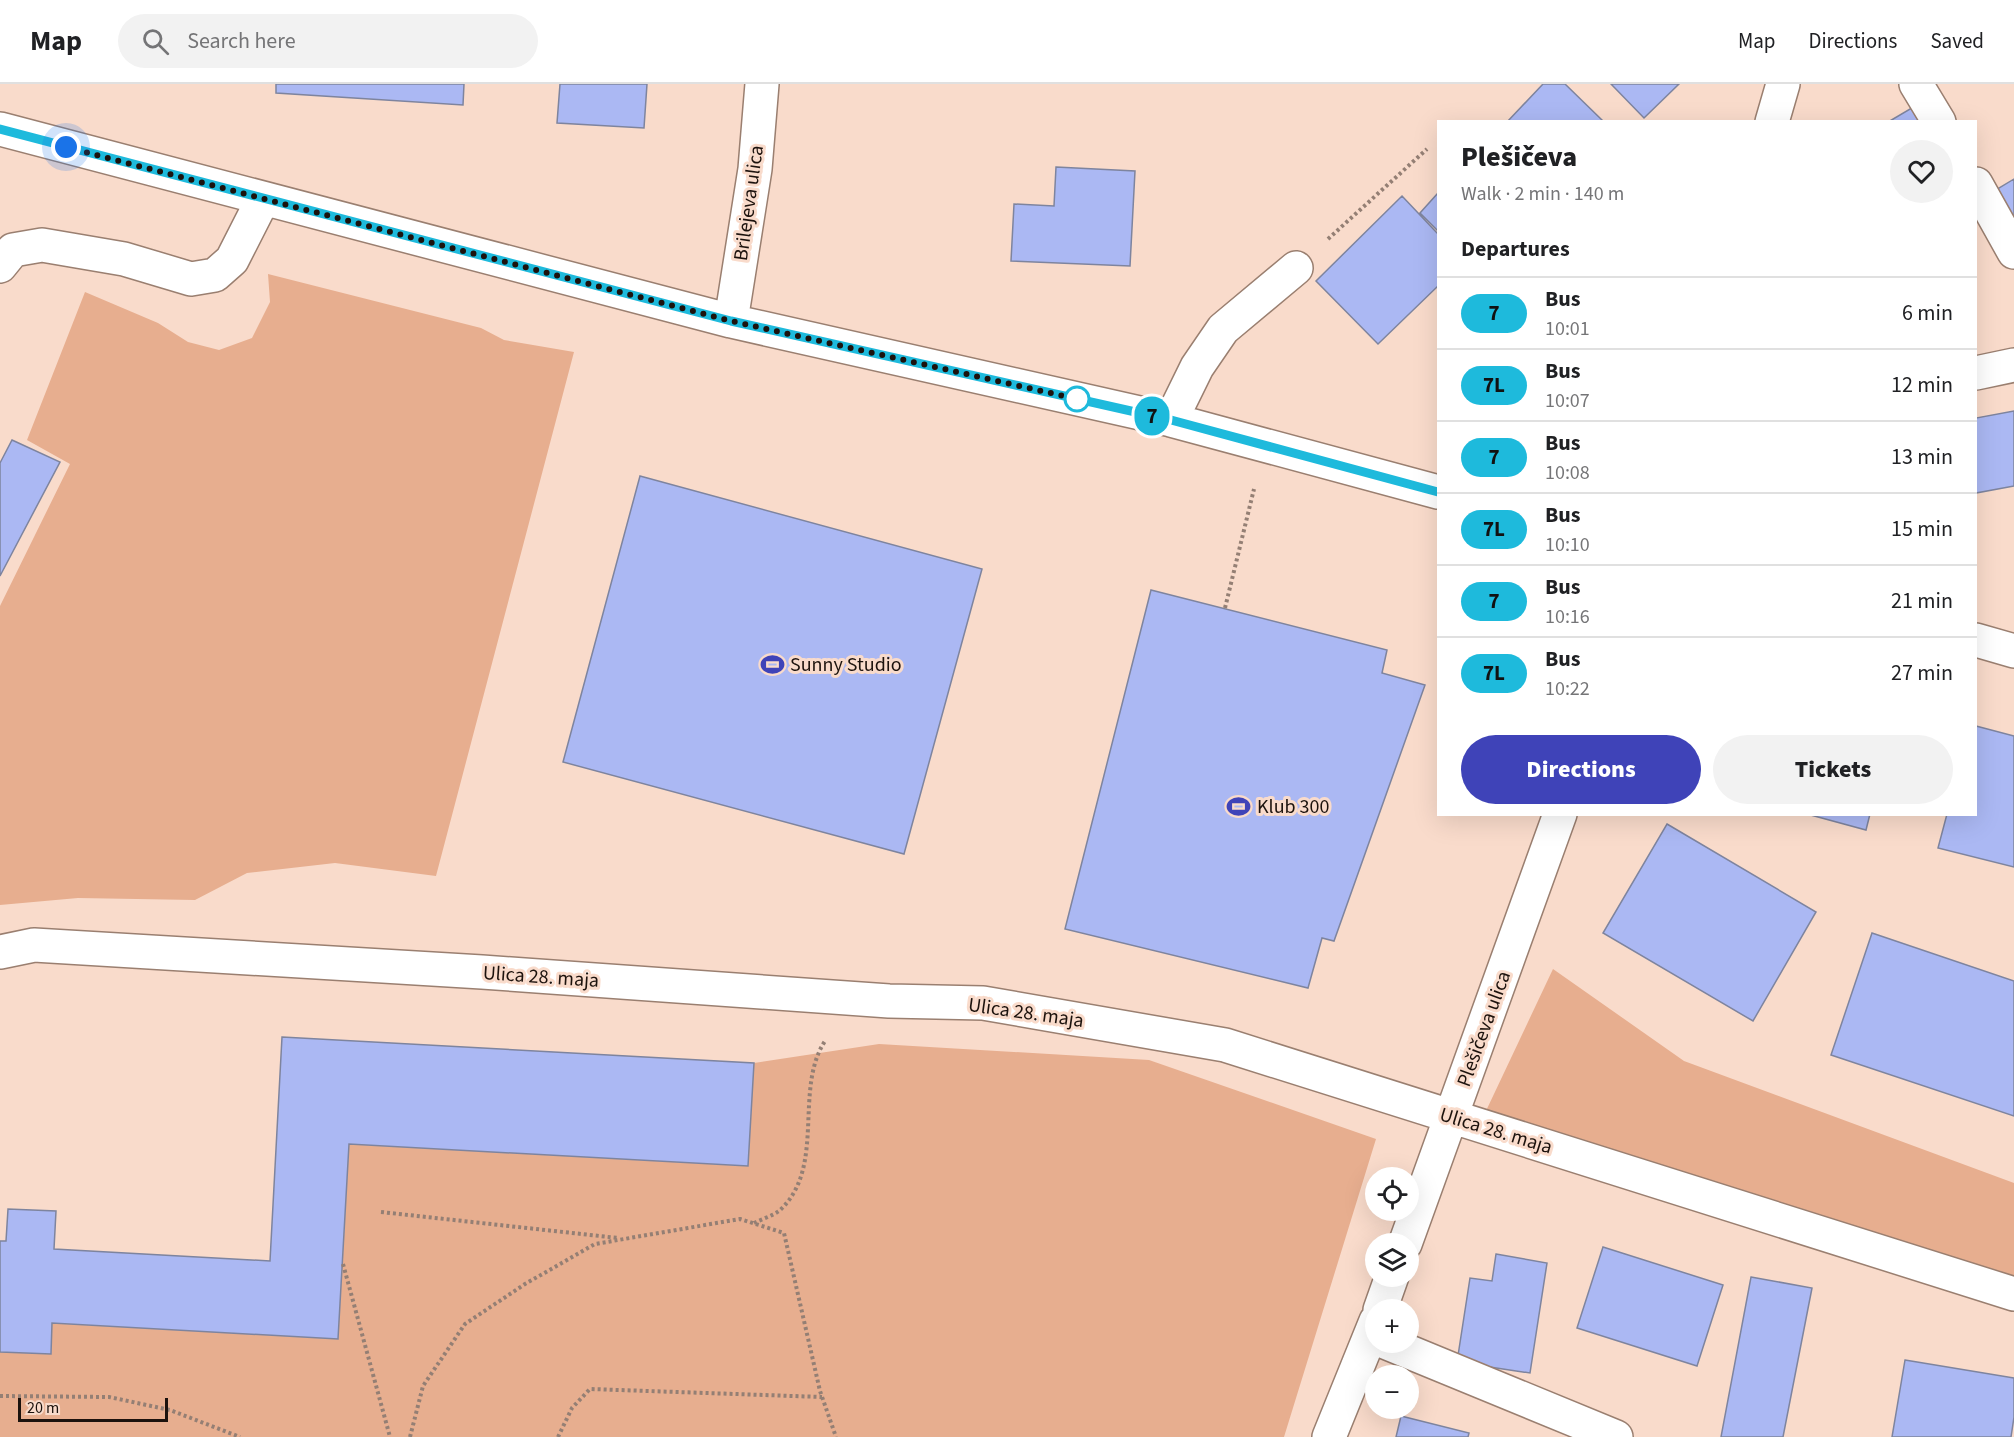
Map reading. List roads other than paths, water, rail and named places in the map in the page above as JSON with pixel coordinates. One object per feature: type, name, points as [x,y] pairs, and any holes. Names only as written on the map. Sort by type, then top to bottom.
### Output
[{"type":"street","name":"Brilejeva ulica","points":[[731,321],[755,169],[762,84]]},
{"type":"street","points":[[1773,120],[1783,84]]},
{"type":"street","points":[[1916,84],[1938,120]]},
{"type":"street","points":[[0,129],[731,321],[1171,420],[1437,492]]},
{"type":"street","points":[[1977,186],[2014,252]]},
{"type":"street","points":[[0,266],[13,250],[42,245],[124,259],[191,279],[215,275],[232,260],[263,199]]},
{"type":"street","points":[[1171,420],[1197,367],[1223,329],[1296,268]]},
{"type":"street","points":[[1977,373],[2014,365]]},
{"type":"street","points":[[1977,640],[2014,651]]},
{"type":"street","name":"Plešičeva ulica","points":[[1409,1233],[1559,816]]},
{"type":"street","name":"Ulica 28. maja","points":[[0,952],[34,945],[482,972],[889,1001],[983,1004],[1225,1045],[2014,1294]]},
{"type":"street","points":[[1419,1349],[1616,1437]]},
{"type":"street","points":[[1329,1437],[1367,1353]]},
{"type":"place","name":"Sunny Studio","points":[[772,665]]},
{"type":"place","name":"Klub 300","points":[[1239,807]]}]
